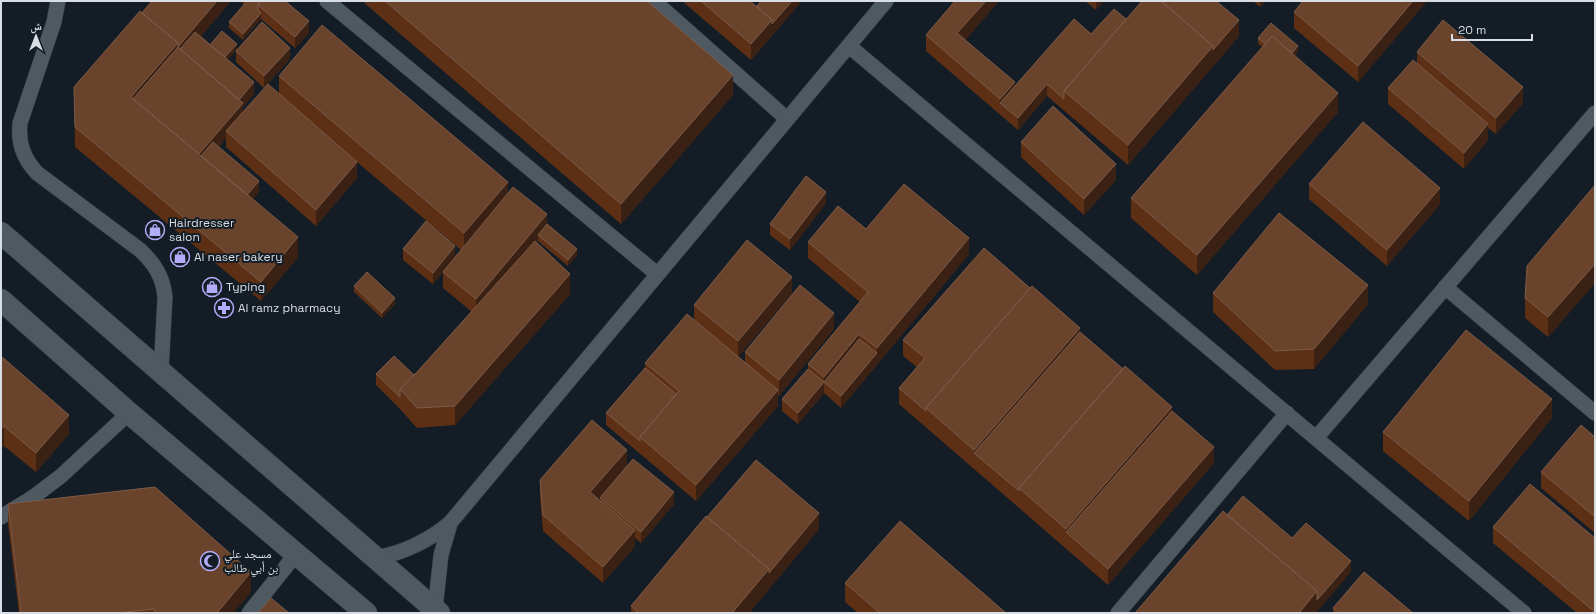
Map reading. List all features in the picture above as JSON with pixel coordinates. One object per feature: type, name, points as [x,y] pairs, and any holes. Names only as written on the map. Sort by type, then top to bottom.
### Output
[{"type":"main road","points":[[1,233],[437,612]]},
{"type":"main road","points":[[1,300],[129,413],[366,613]]},
{"type":"lane","points":[[58,1],[54,22],[20,123],[20,145],[29,165],[36,172],[140,250],[155,265],[161,275],[166,297],[161,372]]},
{"type":"lane","points":[[326,1],[658,274]]},
{"type":"lane","points":[[654,1],[787,120]]},
{"type":"lane","points":[[375,558],[391,555],[423,543],[450,523],[886,1]]},
{"type":"lane","points":[[849,46],[1524,613]]},
{"type":"lane","points":[[1316,438],[1595,113]]},
{"type":"lane","points":[[1445,288],[1595,413]]},
{"type":"lane","points":[[1,517],[32,498],[61,476],[129,413]]},
{"type":"lane","points":[[1118,613],[1287,414]]},
{"type":"lane","points":[[437,612],[441,555],[450,523]]},
{"type":"lane","points":[[249,613],[296,554]]},
{"type":"building","points":[[152,1],[217,1],[178,47],[178,43],[142,13]]},
{"type":"building","points":[[247,1],[261,1],[258,5],[258,10],[261,13],[243,34],[229,22]]},
{"type":"building","points":[[261,1],[285,1],[309,21],[295,37],[258,5]]},
{"type":"building","points":[[385,1],[647,1],[733,75],[621,204]]},
{"type":"building","points":[[701,1],[750,1],[772,20],[751,44]]},
{"type":"building","points":[[761,1],[792,1],[772,24],[772,20],[757,6]]},
{"type":"building","points":[[955,1],[986,1],[957,33],[1015,82],[1000,99],[926,35]]},
{"type":"building","points":[[1142,1],[1161,1],[1213,46],[1128,145],[1064,91]]},
{"type":"building","points":[[1161,1],[1216,1],[1239,20],[1213,50],[1213,46]]},
{"type":"building","points":[[1303,1],[1413,1],[1358,66],[1294,12]]},
{"type":"building","points":[[1114,9],[1126,19],[1064,91],[1064,99],[1047,84],[1018,118],[1000,103],[1074,19],[1091,34]]},
{"type":"building","points":[[140,11],[178,43],[131,97],[298,237],[261,282],[75,127],[74,87]]},
{"type":"building","points":[[1443,20],[1523,87],[1496,118],[1417,52]]},
{"type":"building","points":[[262,22],[290,48],[264,76],[236,51]]},
{"type":"building","points":[[1271,23],[1298,46],[1292,53],[1272,36],[1265,44],[1258,38]]},
{"type":"building","points":[[322,25],[508,182],[464,233],[279,76]]},
{"type":"building","points":[[222,31],[237,44],[225,57],[210,45]]},
{"type":"building","points":[[195,32],[254,82],[239,100],[180,49]]},
{"type":"building","points":[[1272,36],[1338,93],[1197,255],[1131,198]]},
{"type":"building","points":[[178,47],[243,103],[199,154],[133,99]]},
{"type":"building","points":[[1413,60],[1488,124],[1464,153],[1388,88]]},
{"type":"building","points":[[268,84],[357,162],[316,210],[226,131]]},
{"type":"building","points":[[1053,106],[1116,164],[1084,199],[1021,142]]},
{"type":"building","points":[[1363,122],[1440,188],[1387,250],[1309,184]]},
{"type":"building","points":[[213,142],[259,181],[247,195],[201,156]]},
{"type":"building","points":[[806,176],[826,192],[790,239],[770,224]]},
{"type":"building","points":[[904,184],[969,238],[877,348],[859,334],[824,377],[808,364],[868,292],[808,242],[838,206],[866,229]]},
{"type":"building","points":[[1595,185],[1595,264],[1548,317],[1525,298],[1527,266]]},
{"type":"building","points":[[513,187],[547,214],[476,299],[443,272]]},
{"type":"building","points":[[1279,213],[1368,285],[1314,349],[1275,351],[1213,293]]},
{"type":"building","points":[[426,221],[455,246],[433,273],[403,249]]},
{"type":"building","points":[[547,224],[577,249],[568,260],[538,235]]},
{"type":"building","points":[[747,240],[792,277],[738,341],[694,305]]},
{"type":"building","points":[[535,241],[570,274],[455,406],[417,408],[400,389]]},
{"type":"building","points":[[984,248],[1030,288],[926,408],[926,411],[899,388],[925,358],[903,340]]},
{"type":"building","points":[[367,272],[395,298],[382,313],[354,286]]},
{"type":"building","points":[[800,285],[834,313],[779,380],[745,352]]},
{"type":"building","points":[[1032,286],[1080,328],[974,450],[926,408]]},
{"type":"building","points":[[687,314],[778,390],[696,485],[640,437],[679,391],[645,363]]},
{"type":"building","points":[[1466,330],[1552,399],[1469,501],[1383,432]]},
{"type":"building","points":[[1080,332],[1123,369],[1019,488],[1019,491],[974,453]]},
{"type":"building","points":[[859,339],[877,353],[841,396],[824,382]]},
{"type":"building","points":[[1,356],[69,415],[36,453],[4,426],[1,430]]},
{"type":"building","points":[[394,356],[414,375],[400,389],[400,397],[376,374]]},
{"type":"building","points":[[1125,366],[1172,407],[1066,529],[1019,488]]},
{"type":"building","points":[[645,368],[676,394],[640,437],[640,441],[606,413]]},
{"type":"building","points":[[808,369],[824,382],[798,413],[782,399]]},
{"type":"building","points":[[1172,411],[1214,447],[1108,569],[1066,532]]},
{"type":"building","points":[[592,420],[627,450],[590,492],[635,530],[603,567],[543,515],[540,480]]},
{"type":"building","points":[[1581,425],[1595,437],[1595,517],[1541,472]]},
{"type":"building","points":[[633,459],[674,492],[641,532],[600,498]]},
{"type":"building","points":[[756,460],[819,513],[769,573],[769,569],[707,517]]},
{"type":"building","points":[[1530,484],[1595,538],[1595,612],[1493,527]]},
{"type":"building","points":[[155,487],[251,572],[217,613],[155,613],[154,609],[116,613],[21,613],[8,504]]},
{"type":"building","points":[[1243,496],[1292,538],[1306,523],[1351,561],[1317,600],[1317,591],[1227,515]]},
{"type":"building","points":[[1223,511],[1317,591],[1299,613],[1135,613]]},
{"type":"building","points":[[706,516],[769,569],[732,613],[639,613],[631,606]]},
{"type":"building","points":[[900,521],[1006,613],[880,613],[845,583]]},
{"type":"building","points":[[1364,572],[1413,613],[1338,613],[1333,608]]},
{"type":"building","points":[[271,598],[289,613],[258,613]]},
{"type":"place","name":"Hairdresser salon","points":[[155,230]]},
{"type":"place","name":"Al naser bakery","points":[[180,257]]},
{"type":"place","name":"Typing","points":[[212,287]]},
{"type":"place","name":"Al ramz pharmacy","points":[[224,308]]},
{"type":"place","name":"مسجد علي بن أبي طالب","points":[[210,561]]}]
